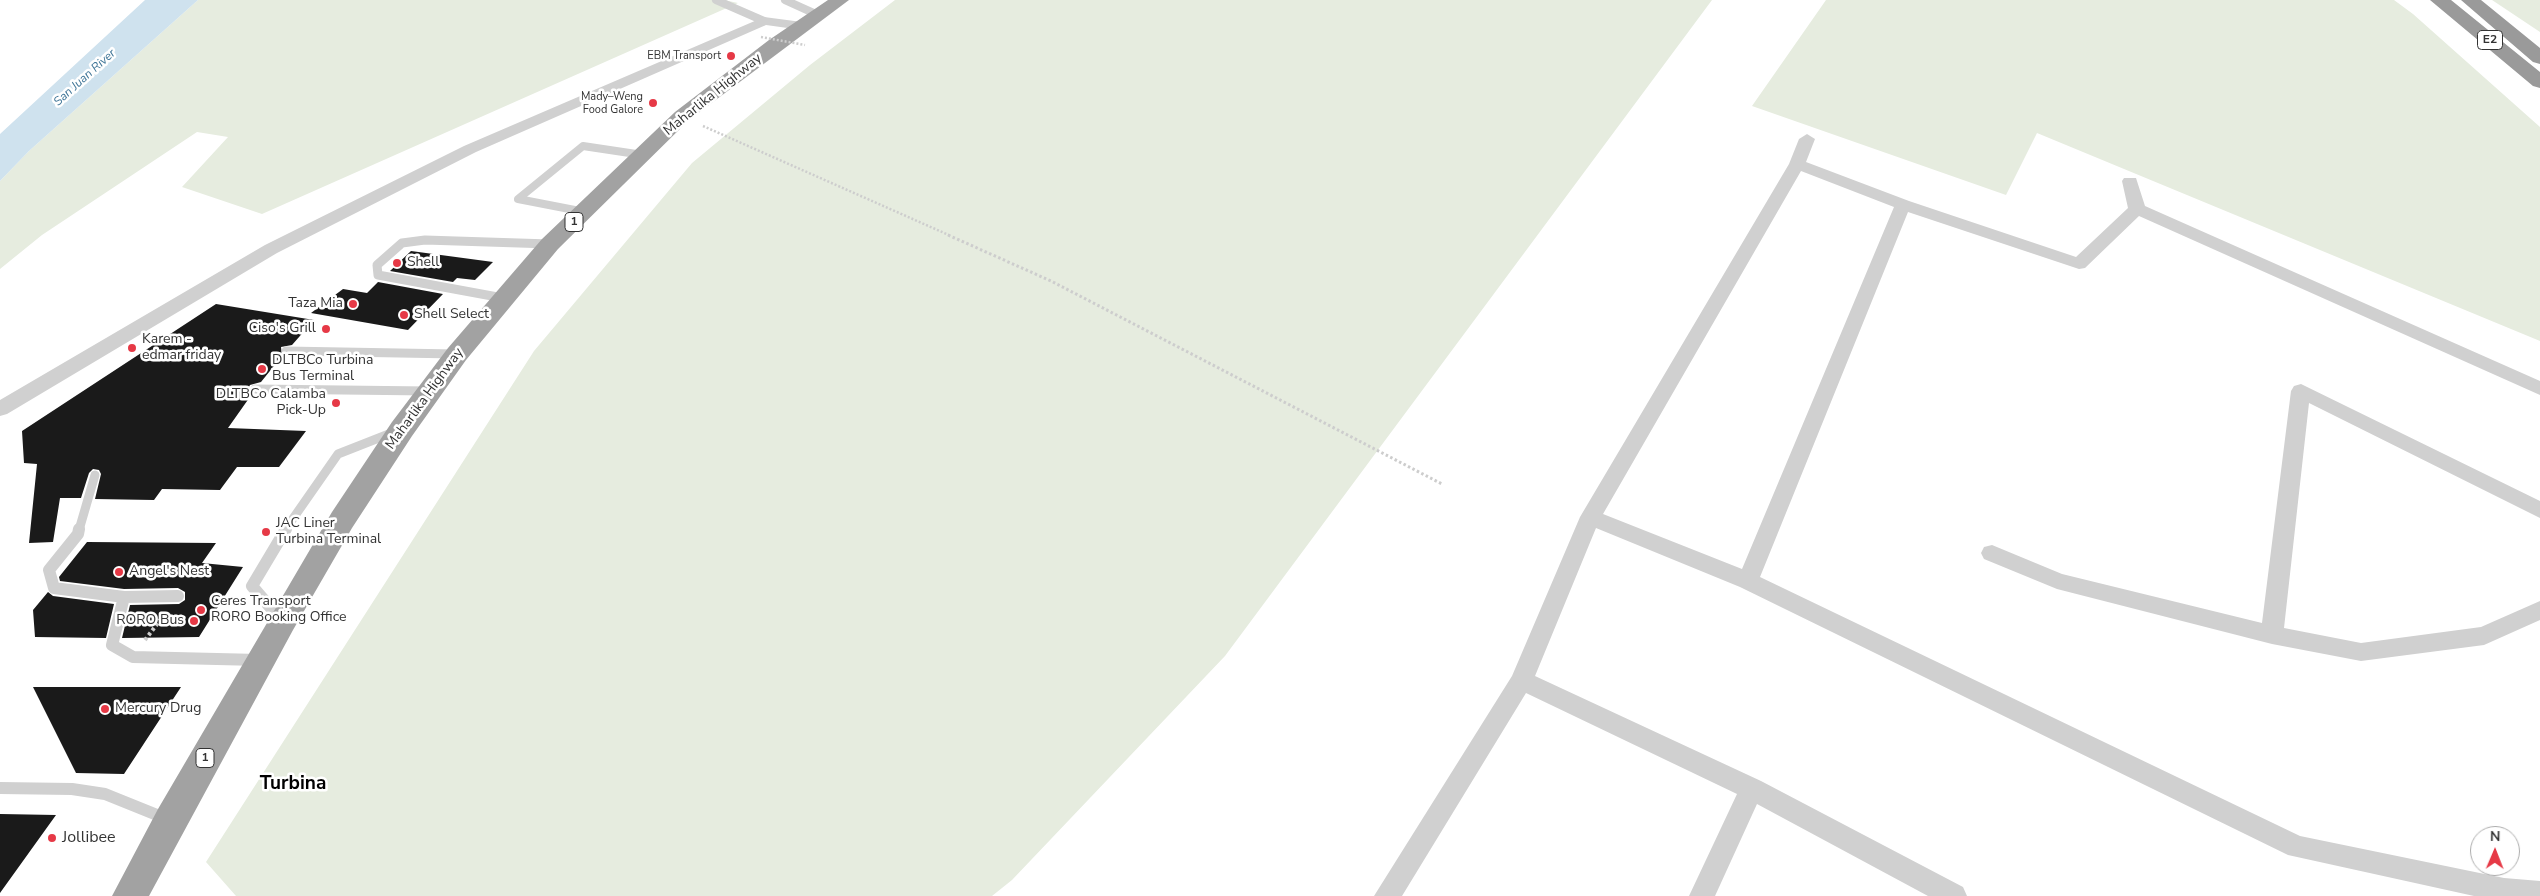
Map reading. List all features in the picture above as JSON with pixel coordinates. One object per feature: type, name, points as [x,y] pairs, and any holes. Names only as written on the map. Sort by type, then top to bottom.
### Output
[{"type":"highway","name":"Maharlika Highway","points":[[130,896],[170,820],[282,621],[342,520],[402,429],[457,354],[550,244],[682,116],[802,26],[840,0]]},
{"type":"highway","name":"E2","points":[[2439,0],[2540,82]]},
{"type":"highway","name":"E2","points":[[2470,0],[2540,58]]},
{"type":"street","points":[[0,409],[271,248],[470,149],[762,29],[802,26]]},
{"type":"street","points":[[1387,896],[1522,680],[1590,517],[1797,164],[1808,138]]},
{"type":"street","points":[[1797,164],[1904,205],[2079,264],[2137,209]]},
{"type":"street","points":[[2130,181],[2137,209]]},
{"type":"street","points":[[1748,581],[1904,205]]},
{"type":"street","points":[[2137,209],[2540,389]]},
{"type":"street","points":[[2272,635],[2301,391],[2540,510]]},
{"type":"street","points":[[1590,517],[1748,581],[2297,847],[2504,890],[2540,893]]},
{"type":"street","points":[[1992,553],[2057,582],[2272,635],[2361,652],[2484,636],[2540,610]]},
{"type":"street","points":[[1522,680],[1752,790],[1954,896]]},
{"type":"street","points":[[1702,896],[1752,790]]},
{"type":"lane","points":[[716,0],[762,29]]},
{"type":"lane","points":[[785,0],[818,15]]},
{"type":"lane","points":[[585,212],[518,199],[583,146],[643,155]]},
{"type":"lane","points":[[503,298],[378,274],[377,265],[402,243],[425,240],[550,244]]},
{"type":"lane","points":[[286,351],[457,354]]},
{"type":"lane","points":[[255,389],[429,391]]},
{"type":"lane","points":[[282,621],[252,586],[278,540],[338,454],[402,429]]},
{"type":"lane","points":[[95,475],[78,534],[49,570],[54,588],[124,597],[178,596]]},
{"type":"lane","points":[[124,597],[112,645],[133,657],[261,660]]},
{"type":"lane","points":[[0,788],[72,790],[105,794],[170,820]]},
{"type":"path","points":[[762,29],[805,45]]},
{"type":"path","points":[[682,116],[1051,281],[1442,484]]},
{"type":"path","points":[[133,657],[178,596]]},
{"type":"shaded area","points":[[198,0],[724,0],[738,3],[262,214],[182,187],[228,137],[197,132],[42,235],[0,269],[0,181],[29,151]]},
{"type":"shaded area","points":[[895,0],[1712,0],[1225,656],[1012,880],[992,896],[236,896],[206,862],[534,351],[692,163],[810,65]]},
{"type":"shaded area","points":[[1826,0],[2394,0],[2413,14],[2540,127],[2540,341],[2037,133],[2006,195],[1752,106]]},
{"type":"shaded area","points":[[2492,0],[2540,0],[2540,32]]},
{"type":"water","name":"San Juan River","points":[[145,0],[198,0],[29,151],[0,181],[0,134]]},
{"type":"building","points":[[411,251],[493,262],[475,280],[457,278],[453,282],[390,271]]},
{"type":"building","points":[[378,282],[443,294],[408,330],[311,313],[343,289],[367,293]]},
{"type":"building","points":[[216,304],[314,320],[292,345],[281,347],[282,356],[261,382],[250,385],[248,389],[252,394],[228,428],[306,431],[279,467],[237,467],[220,490],[162,489],[154,500],[95,499],[101,474],[99,470],[93,469],[89,473],[81,498],[60,498],[53,542],[29,543],[37,464],[24,463],[22,431]]},
{"type":"building","points":[[87,542],[216,543],[202,563],[243,567],[199,637],[122,638],[130,605],[179,604],[185,600],[185,592],[178,588],[124,589],[60,581],[59,577]]},
{"type":"building","points":[[48,592],[53,596],[114,604],[106,638],[35,637],[33,610]]},
{"type":"building","name":"Mercury Drug","points":[[33,687],[181,687],[124,774],[76,773]]},
{"type":"building","points":[[0,814],[56,815],[0,893]]},
{"type":"place","name":"EBM Transport","points":[[731,56]]},
{"type":"place","name":"Mady–Weng Food Galore","points":[[653,103]]},
{"type":"place","name":"Shell","points":[[397,263]]},
{"type":"place","name":"Taza Mia","points":[[353,304]]},
{"type":"place","name":"Shell Select","points":[[404,315]]},
{"type":"place","name":"Ciso's Grill","points":[[326,329]]},
{"type":"place","name":"Karem - edmar friday","points":[[132,348]]},
{"type":"place","name":"DLTBCo Turbina Bus Terminal","points":[[262,369]]},
{"type":"place","name":"DLTBCo Calamba Pick-Up","points":[[336,403]]},
{"type":"place","name":"JAC Liner Turbina Terminal","points":[[266,532]]},
{"type":"place","name":"Angel's Nest","points":[[119,572]]},
{"type":"place","name":"Ceres Transport RORO Booking Office","points":[[201,610]]},
{"type":"place","name":"RORO Bus","points":[[194,621]]},
{"type":"place","name":"Mercury Drug","points":[[105,709]]},
{"type":"place","name":"Jollibee","points":[[52,838]]},
{"type":"district","name":"Turbina","points":[[293,784]]}]
